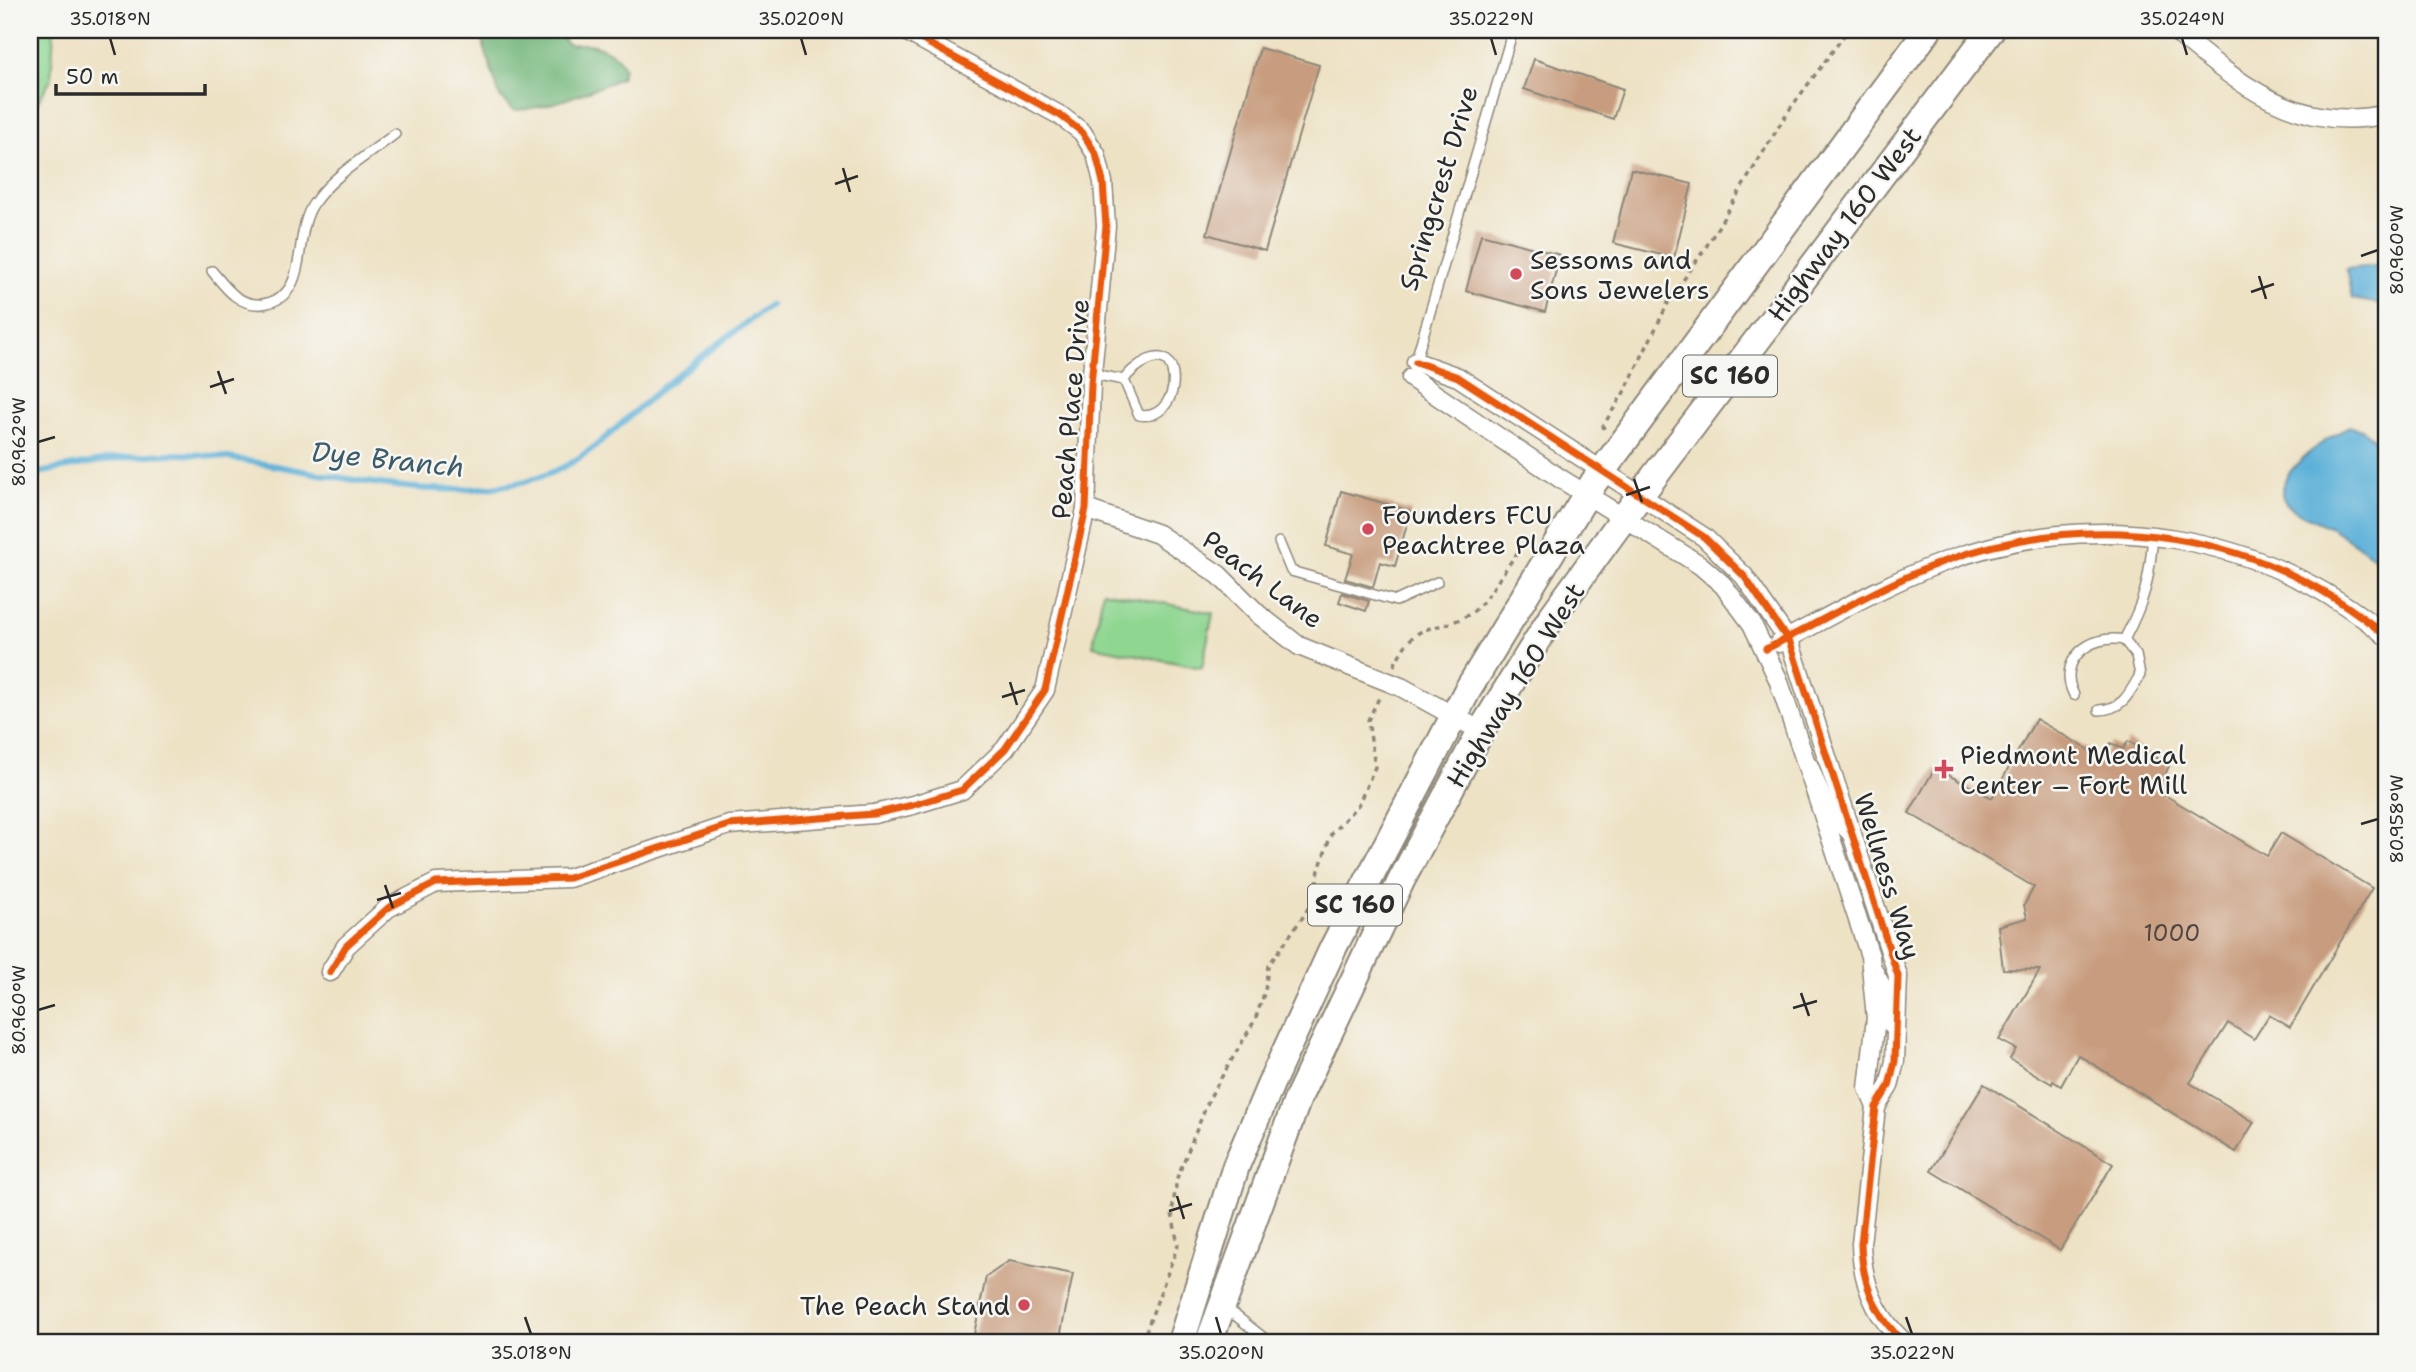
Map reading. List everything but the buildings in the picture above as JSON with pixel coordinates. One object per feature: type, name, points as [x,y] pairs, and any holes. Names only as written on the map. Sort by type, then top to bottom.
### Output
[{"type":"main road","name":"Highway 160 West","points":[[1209,1342],[1298,1098],[1401,881],[1481,731],[1553,615],[1606,506],[1603,470],[1928,30]]},
{"type":"main road","name":"Highway 160 West","points":[[1181,1342],[1236,1166],[1272,1081],[1333,948],[1454,715],[1606,506],[1634,489],[1991,30]]},
{"type":"street","name":"Peach Place Drive","points":[[330,972],[346,946],[388,908],[436,883],[569,878],[729,825],[874,814],[962,790],[1005,748],[1045,690],[1086,509],[1093,374],[1106,226],[1103,182],[1096,154],[1082,132],[1061,116],[904,30]]},
{"type":"street","points":[[2174,30],[2224,72],[2270,101],[2298,111],[2334,117],[2364,119],[2386,114]]},
{"type":"street","points":[[1413,370],[1458,377],[1634,489]]},
{"type":"street","points":[[1413,370],[1606,506]]},
{"type":"street","name":"Wellness Way","points":[[1634,489],[1680,519],[1729,559],[1766,604],[1787,638],[1878,908],[1898,976],[1898,1037],[1889,1086],[1876,1107],[1862,1262],[1871,1300],[1887,1327],[1904,1342]]},
{"type":"street","name":"Wellness Way","points":[[1606,506],[1667,542],[1723,585],[1752,624],[1766,649],[1800,742],[1870,956],[1876,1018],[1868,1088],[1876,1107]]},
{"type":"street","name":"Peach Lane","points":[[1086,509],[1158,534],[1219,575],[1258,614],[1299,646],[1387,681],[1481,731]]},
{"type":"street","points":[[1766,649],[1909,576],[1943,562],[2010,542],[2083,532],[2153,535],[2238,553],[2284,572],[2367,619],[2386,636]]},
{"type":"street","points":[[1858,915],[1878,908]]},
{"type":"lane","name":"Springcrest Drive","points":[[1413,370],[1513,30]]},
{"type":"lane","points":[[212,271],[230,294],[241,301],[257,304],[274,302],[289,293],[296,279],[299,253],[312,205],[328,186],[395,134]]},
{"type":"lane","points":[[1151,358],[1168,363],[1172,369],[1173,384],[1164,410],[1155,415],[1139,415],[1124,380],[1143,360],[1151,358]]},
{"type":"lane","points":[[1093,374],[1124,380]]},
{"type":"lane","points":[[2124,640],[2143,605],[2149,580],[2153,535]]},
{"type":"lane","points":[[1279,542],[1291,571],[1396,601],[1437,582]]},
{"type":"lane","points":[[2074,695],[2067,683],[2070,668],[2081,649],[2109,637],[2124,640],[2136,655],[2140,675],[2126,701],[2112,709],[2099,710]]},
{"type":"lane","points":[[1800,742],[1823,782],[1837,825],[1857,843]]},
{"type":"lane","points":[[1870,956],[1885,983],[1888,1027],[1898,1037]]},
{"type":"lane","points":[[1222,1305],[1269,1342]]},
{"type":"path","points":[[1606,432],[1603,426],[1626,389],[1669,301],[1706,247],[1787,113],[1848,30]]},
{"type":"path","points":[[1142,1342],[1178,1245],[1172,1213],[1177,1178],[1210,1097],[1255,1020],[1265,991],[1268,966],[1305,914],[1315,894],[1319,870],[1331,834],[1358,805],[1375,767],[1368,720],[1403,646],[1415,632],[1470,613],[1518,550],[1535,535]]},
{"type":"green space","points":[[30,30],[54,30],[51,79],[30,115]]},
{"type":"green space","points":[[479,30],[558,30],[567,44],[588,44],[604,49],[614,55],[624,68],[621,78],[582,94],[555,103],[514,110],[500,97]]},
{"type":"green space","points":[[1103,591],[1213,613],[1202,668],[1093,646]]},
{"type":"water","points":[[2386,267],[2386,305],[2352,299],[2346,269]]},
{"type":"water","points":[[2350,427],[2362,429],[2386,451],[2386,566],[2333,529],[2294,510],[2282,495],[2283,484],[2301,460],[2328,439]]},
{"type":"waterway","name":"Dye Branch","points":[[30,475],[121,458],[190,454],[425,489],[509,485],[548,474],[576,460],[602,441],[678,374],[770,305]]},
{"type":"cycle path","points":[[330,972],[346,946],[388,908],[436,883],[569,878],[729,825],[874,814],[962,790],[1005,749],[1045,690],[1086,509],[1091,384],[1106,226],[1103,182],[1096,154],[1082,132],[1061,116],[904,30]]},
{"type":"cycle path","points":[[1416,362],[1458,377],[1704,537],[1744,576],[1790,643],[1898,976],[1895,1061],[1889,1086],[1876,1107],[1861,1244],[1864,1272],[1872,1298],[1885,1321],[1904,1342]]},
{"type":"cycle path","points":[[1766,649],[1875,592],[1942,562],[2000,545],[2058,535],[2117,533],[2174,539],[2231,552],[2286,572],[2338,600],[2386,636]]},
{"type":"place","name":"Sessoms and Sons Jewelers","points":[[1516,274]]},
{"type":"place","name":"Founders FCU Peachtree Plaza","points":[[1368,529]]},
{"type":"place","name":"Piedmont Medical Center – Fort Mill","points":[[1944,769]]},
{"type":"place","name":"The Peach Stand","points":[[1024,1305]]}]
